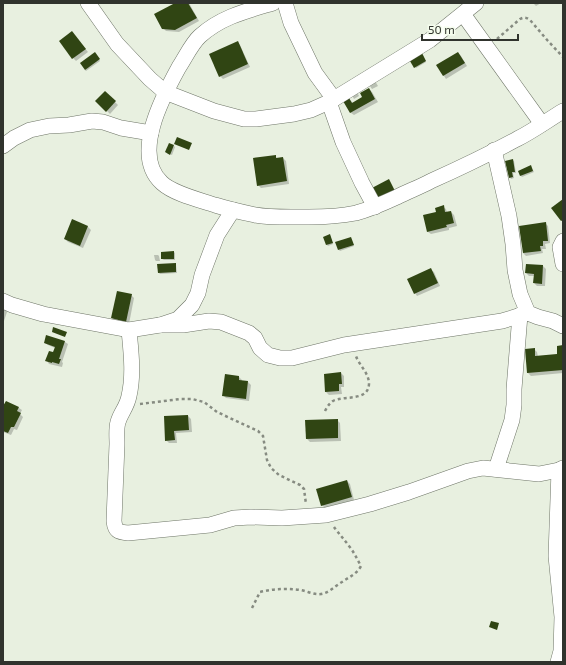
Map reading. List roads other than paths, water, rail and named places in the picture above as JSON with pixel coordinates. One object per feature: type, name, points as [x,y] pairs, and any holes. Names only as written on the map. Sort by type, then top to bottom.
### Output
[{"type":"street","points":[[88,3],[117,44],[150,79],[165,92],[214,111],[244,119],[294,114],[311,110],[331,100],[430,40],[476,3]]},
{"type":"street","points":[[273,3],[228,17],[198,37],[165,92],[156,114],[151,133],[149,153],[154,172],[162,183],[173,190],[233,210],[256,215],[316,217],[356,213],[375,207],[423,185],[552,123],[563,110]]},
{"type":"street","points":[[285,3],[291,23],[331,100],[343,142],[375,207]]},
{"type":"street","points":[[463,14],[487,48],[552,123]]},
{"type":"street","points":[[3,146],[14,138],[30,130],[49,126],[69,125],[92,121],[103,122],[121,128],[151,133]]},
{"type":"street","points":[[494,150],[508,216],[513,244],[515,270],[524,314],[514,389],[512,420],[496,469]]},
{"type":"street","points":[[160,325],[178,319],[192,305],[198,293],[202,275],[217,235],[233,210]]},
{"type":"street","points":[[563,241],[560,247],[563,264]]},
{"type":"street","points":[[3,301],[44,314],[129,330],[160,325],[183,325],[209,321],[221,322],[250,333],[255,338],[260,348],[268,355],[280,358],[292,358],[353,344],[502,321],[524,314],[560,320]]},
{"type":"street","points":[[129,330],[132,361],[130,395],[118,422],[117,432],[114,521],[115,526],[119,531],[128,533],[172,529],[210,524],[234,518],[251,516],[282,518],[326,515],[401,495],[468,471],[483,468],[539,474],[561,469],[556,556],[562,617],[558,662]]}]
